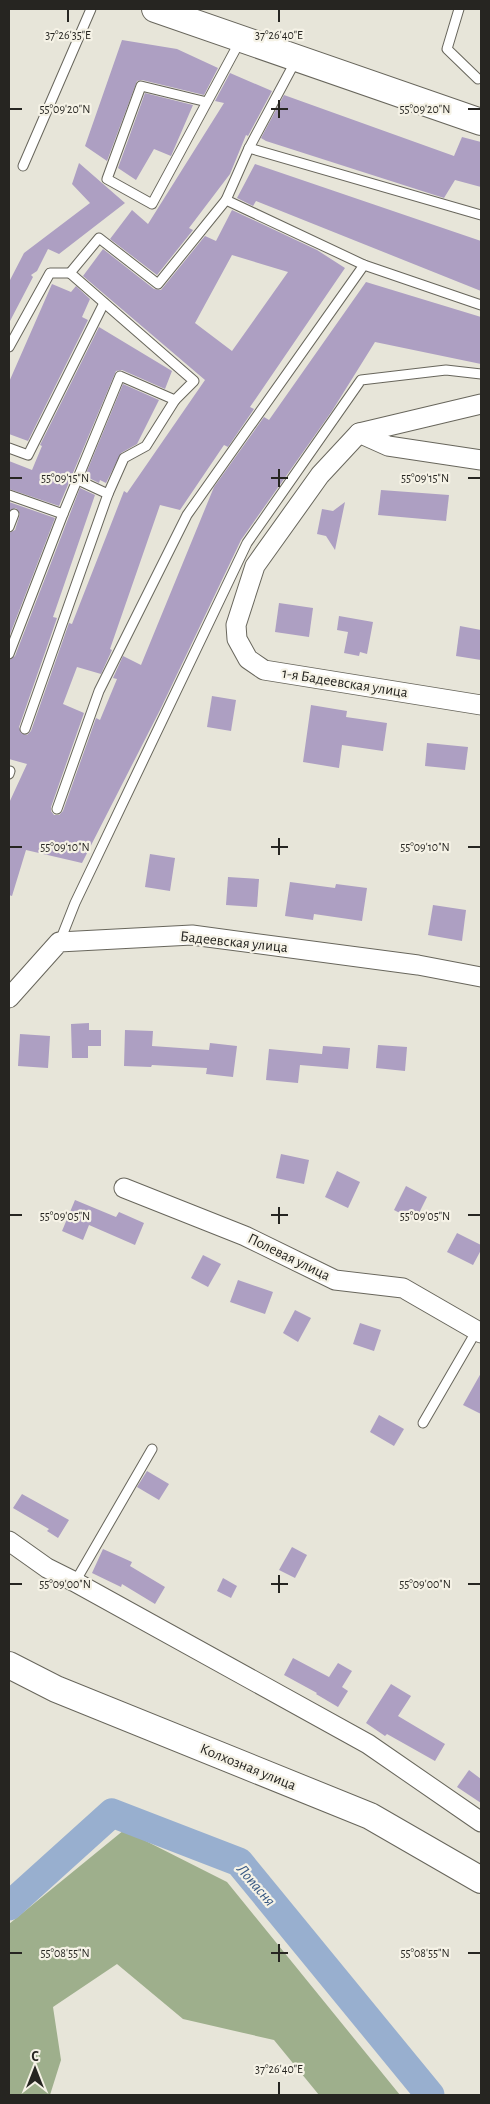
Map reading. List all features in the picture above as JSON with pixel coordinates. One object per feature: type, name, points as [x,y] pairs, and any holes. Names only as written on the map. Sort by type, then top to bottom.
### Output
[{"type":"main road","points":[[155,9],[481,122]]},
{"type":"main road","name":"Колхозная улица","points":[[9,1665],[56,1689],[370,1816],[481,1880]]},
{"type":"street","points":[[359,433],[481,404]]},
{"type":"street","points":[[359,433],[388,446],[481,460]]},
{"type":"street","name":"1-я Бадеевская улица","points":[[359,433],[320,475],[255,566],[236,625],[237,639],[248,659],[264,670],[481,705]]},
{"type":"street","name":"Бадеевская улица","points":[[60,942],[192,935],[418,965],[481,977]]},
{"type":"street","points":[[9,998],[60,942]]},
{"type":"street","name":"Полевая улица","points":[[124,1188],[245,1236],[335,1280],[403,1288],[479,1331]]},
{"type":"street","points":[[9,1541],[47,1568],[368,1744],[481,1822]]},
{"type":"lane","points":[[23,166],[91,9]]},
{"type":"lane","points":[[459,9],[447,49],[478,79]]},
{"type":"lane","points":[[207,102],[141,86],[107,178],[152,204],[241,39]]},
{"type":"lane","points":[[70,273],[99,238],[158,284],[226,200],[249,148],[297,58]]},
{"type":"lane","points":[[249,148],[481,215]]},
{"type":"lane","points":[[226,200],[364,265],[481,304]]},
{"type":"lane","points":[[57,809],[99,691],[187,515],[364,265]]},
{"type":"lane","points":[[9,347],[50,272],[70,273],[194,381],[175,400],[146,446],[124,458],[108,494],[25,729]]},
{"type":"lane","points":[[9,448],[28,455],[104,303]]},
{"type":"lane","points":[[60,942],[75,902],[247,543],[361,380],[446,370],[481,374]]},
{"type":"lane","points":[[9,654],[63,514],[120,376],[175,400]]},
{"type":"lane","points":[[78,480],[108,494]]},
{"type":"lane","points":[[9,495],[63,514]]},
{"type":"lane","points":[[9,527],[14,514]]},
{"type":"lane","points":[[422,1423],[479,1331]]},
{"type":"lane","points":[[75,1582],[152,1449]]},
{"type":"green space","points":[[124,1830],[227,1882],[400,2095],[319,2095],[274,2040],[183,2019],[117,1964],[53,2007],[61,2060],[50,2095],[9,2095],[9,1924]]},
{"type":"building","points":[[122,40],[177,49],[218,68],[204,95],[142,80],[137,81],[107,161],[85,146]]},
{"type":"building","points":[[230,73],[272,91],[248,136],[246,135],[230,174],[189,228],[193,230],[157,275],[110,239],[132,210],[148,224],[224,103],[215,101]]},
{"type":"building","points":[[145,93],[193,105],[171,156],[154,149],[136,180],[118,168]]},
{"type":"building","points":[[284,95],[454,156],[462,137],[481,142],[481,187],[455,180],[444,198],[266,141],[261,138]]},
{"type":"building","points":[[79,163],[125,203],[59,254],[48,249],[37,271],[31,275],[33,277],[9,323],[9,282],[24,253],[90,203],[72,184]]},
{"type":"building","points":[[255,164],[481,241],[481,291],[256,201],[253,206],[237,198]]},
{"type":"building","points":[[232,210],[317,250],[345,268],[250,407],[254,409],[228,447],[224,445],[180,510],[160,505],[110,649],[112,650],[101,674],[77,667],[63,704],[84,713],[51,807],[54,815],[59,815],[63,811],[96,718],[100,720],[117,679],[113,678],[123,656],[141,665],[214,487],[264,417],[269,420],[366,282],[481,317],[481,364],[375,342],[332,411],[241,540],[160,710],[82,863],[26,850],[12,896],[9,895],[9,803],[27,764],[9,759],[9,660],[15,656],[80,488],[95,495],[53,617],[57,618],[19,727],[21,733],[27,735],[31,731],[69,623],[72,624],[124,491],[127,493],[205,380],[83,276],[103,249],[154,289],[161,290],[205,236],[216,241]],"holes":[[[232,255],[288,272],[232,351],[195,323]]]},
{"type":"building","points":[[52,284],[71,292],[76,286],[90,299],[82,317],[88,320],[28,441],[9,434],[9,382]]},
{"type":"building","points":[[99,327],[172,371],[165,389],[122,370],[116,371],[59,506],[9,489],[9,461],[32,470],[42,446],[40,445]]},
{"type":"building","points":[[123,384],[159,400],[137,444],[121,453],[106,483],[100,480],[99,483],[85,476]]},
{"type":"building","points":[[381,490],[449,495],[446,521],[378,515]]},
{"type":"building","points":[[9,502],[55,518],[9,637],[9,533],[15,530],[20,514],[16,508],[9,511]]},
{"type":"building","points":[[345,502],[335,550],[326,536],[317,534],[322,509],[333,511]]},
{"type":"building","points":[[279,603],[313,608],[309,637],[275,632]]},
{"type":"building","points":[[339,616],[373,622],[367,654],[360,652],[359,656],[344,653],[348,632],[337,630]]},
{"type":"building","points":[[460,626],[481,630],[481,660],[456,656]]},
{"type":"building","points":[[212,696],[236,700],[231,731],[207,727]]},
{"type":"building","points":[[311,705],[347,711],[346,717],[387,723],[383,751],[342,745],[339,768],[303,762]]},
{"type":"building","points":[[427,743],[468,747],[465,770],[425,766]]},
{"type":"building","points":[[150,854],[175,858],[170,891],[145,887]]},
{"type":"building","points":[[228,877],[259,879],[257,907],[226,905]]},
{"type":"building","points":[[290,882],[335,888],[336,884],[367,888],[362,921],[314,914],[313,920],[285,916]]},
{"type":"building","points":[[433,905],[466,910],[462,941],[428,935]]},
{"type":"building","points":[[89,1023],[89,1030],[101,1030],[101,1046],[88,1046],[88,1058],[72,1058],[71,1024]]},
{"type":"building","points":[[125,1030],[153,1031],[152,1046],[209,1050],[210,1043],[237,1046],[233,1077],[206,1074],[207,1068],[152,1065],[151,1067],[124,1066]]},
{"type":"building","points":[[20,1034],[50,1036],[48,1068],[18,1066]]},
{"type":"building","points":[[378,1045],[407,1047],[405,1071],[376,1068]]},
{"type":"building","points":[[323,1046],[350,1048],[348,1069],[300,1065],[298,1083],[266,1080],[269,1049],[322,1054]]},
{"type":"building","points":[[281,1154],[309,1160],[304,1184],[276,1178]]},
{"type":"building","points":[[337,1171],[360,1182],[348,1208],[325,1197]]},
{"type":"building","points":[[406,1186],[427,1197],[415,1221],[394,1210]]},
{"type":"building","points":[[75,1200],[116,1217],[119,1212],[144,1223],[135,1245],[89,1225],[83,1240],[62,1231]]},
{"type":"building","points":[[457,1233],[481,1245],[481,1250],[473,1265],[447,1252]]},
{"type":"building","points":[[203,1255],[221,1264],[208,1287],[191,1278]]},
{"type":"building","points":[[238,1280],[273,1292],[265,1314],[230,1302]]},
{"type":"building","points":[[295,1310],[311,1318],[298,1342],[283,1333]]},
{"type":"building","points":[[360,1323],[381,1330],[374,1351],[353,1344]]},
{"type":"building","points":[[481,1373],[481,1414],[463,1405]]},
{"type":"building","points":[[379,1415],[404,1429],[394,1446],[370,1432]]},
{"type":"building","points":[[147,1471],[169,1484],[159,1500],[137,1487]]},
{"type":"building","points":[[22,1494],[69,1520],[58,1538],[47,1531],[49,1529],[13,1508]]},
{"type":"building","points":[[292,1547],[307,1555],[295,1578],[279,1570]]},
{"type":"building","points":[[103,1549],[132,1562],[130,1566],[165,1587],[155,1604],[122,1584],[121,1587],[92,1573]]},
{"type":"building","points":[[223,1578],[237,1586],[231,1598],[217,1591]]},
{"type":"building","points":[[293,1658],[329,1677],[338,1663],[352,1671],[342,1687],[348,1691],[338,1707],[284,1675]]},
{"type":"building","points":[[391,1684],[411,1696],[398,1716],[445,1744],[435,1761],[387,1734],[385,1736],[366,1723]]},
{"type":"building","points":[[469,1770],[481,1779],[481,1803],[457,1787]]},
{"type":"waterway","name":"Лопасня","points":[[9,1906],[112,1813],[239,1862],[430,2095]]}]
